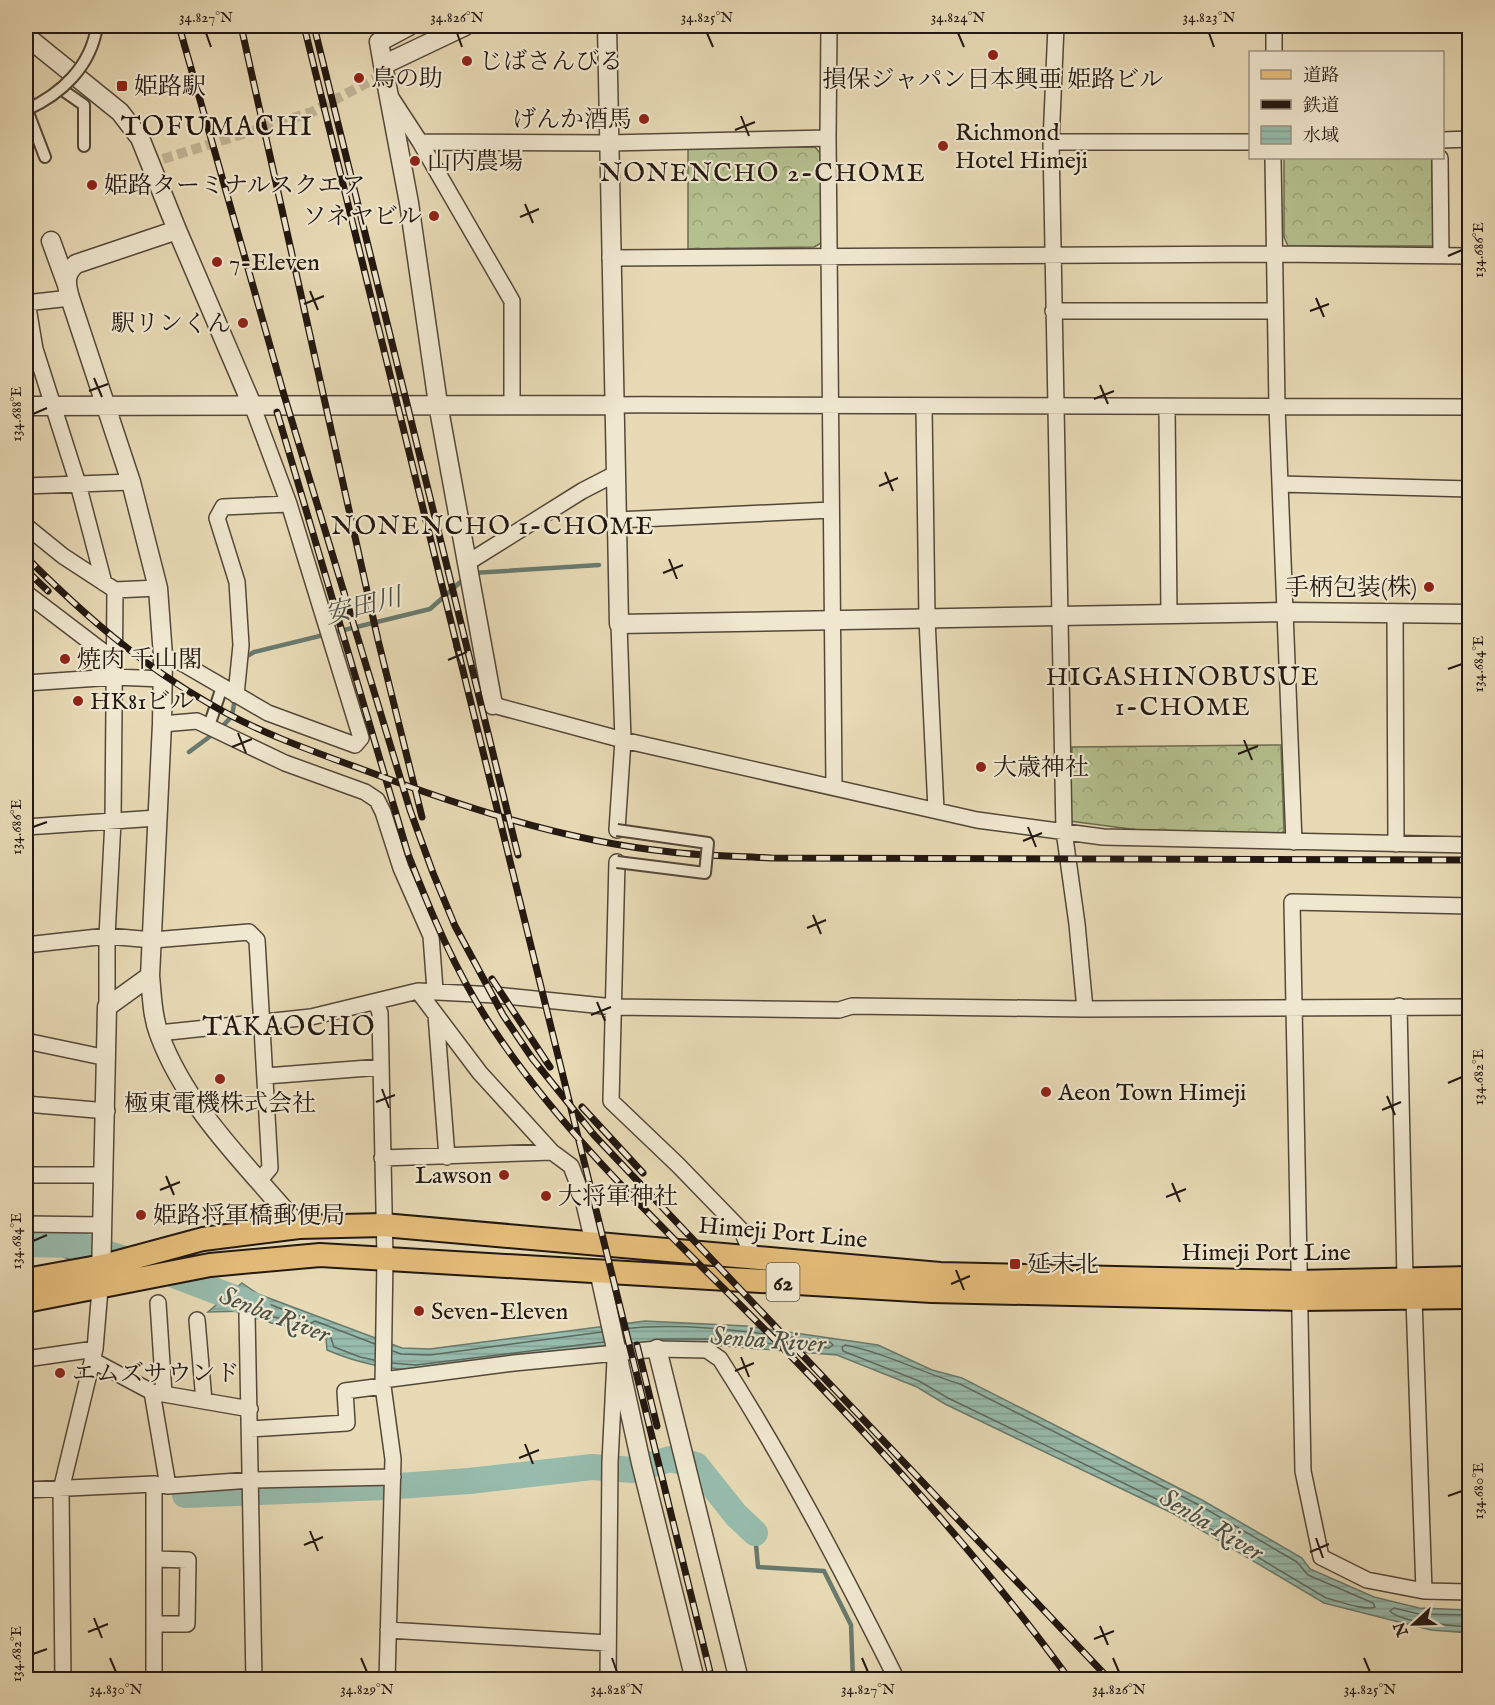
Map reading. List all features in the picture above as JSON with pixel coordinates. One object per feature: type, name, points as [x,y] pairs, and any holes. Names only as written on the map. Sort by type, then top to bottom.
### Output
[{"type":"main road","name":"Himeji Port Line","points":[[26,1280],[103,1266],[203,1239],[299,1227],[383,1225],[940,1274],[1299,1290]]},
{"type":"main road","name":"Himeji Port Line","points":[[26,1301],[100,1289],[210,1265],[320,1255],[932,1291],[1409,1289],[1470,1298]]},
{"type":"main road","name":"Himeji Port Line","points":[[1409,1289],[1470,1278]]},
{"type":"street","points":[[45,157],[26,110],[73,79],[94,46],[97,26]]},
{"type":"street","points":[[409,26],[379,42],[409,203],[438,404],[493,705],[622,740],[977,820],[1114,837],[1470,844]]},
{"type":"street","points":[[383,65],[462,26]]},
{"type":"street","points":[[607,26],[610,258],[622,740],[617,830],[708,843],[705,873],[617,862],[611,1101],[742,1231],[753,1257]]},
{"type":"street","points":[[829,26],[831,619],[834,787]]},
{"type":"street","points":[[1056,26],[1051,142],[1052,255],[1064,831],[1077,924],[1084,1009]]},
{"type":"street","points":[[1274,26],[1274,51]]},
{"type":"street","points":[[26,36],[120,112],[134,128],[150,160],[177,230],[252,405],[289,504],[361,738],[355,745],[268,713],[182,663],[163,656]]},
{"type":"street","points":[[61,89],[84,105],[84,146]]},
{"type":"street","points":[[390,96],[420,142],[512,302],[512,405]]},
{"type":"street","points":[[420,142],[609,143],[828,138]]},
{"type":"street","points":[[1444,140],[1470,140]]},
{"type":"street","points":[[1051,142],[1249,142]]},
{"type":"street","points":[[1273,159],[1277,407],[1294,842]]},
{"type":"street","points":[[1440,159],[1441,256]]},
{"type":"street","points":[[68,292],[68,272],[80,262],[177,230]]},
{"type":"street","points":[[51,241],[131,482],[158,588],[163,679],[150,975],[159,1033],[172,1063],[204,1116],[299,1227]]},
{"type":"street","points":[[610,258],[1275,254],[1470,256]]},
{"type":"street","points":[[63,1680],[61,1490],[93,1355],[103,1266],[107,1112],[107,936],[113,821],[114,676],[109,587],[55,407],[35,349],[26,302],[68,292]]},
{"type":"street","points":[[1053,311],[1275,311]]},
{"type":"street","points":[[26,406],[832,403],[924,407],[1470,407]]},
{"type":"street","points":[[924,407],[927,619],[936,810]]},
{"type":"street","points":[[1167,407],[1169,615]]},
{"type":"street","points":[[467,563],[582,491],[615,474]]},
{"type":"street","points":[[26,486],[131,482]]},
{"type":"street","points":[[1280,484],[1470,489]]},
{"type":"street","points":[[236,695],[241,645],[237,582],[217,518],[223,507],[289,504]]},
{"type":"street","points":[[616,520],[831,510]]},
{"type":"street","points":[[26,526],[63,556],[109,587],[158,588]]},
{"type":"street","points":[[26,592],[114,660]]},
{"type":"street","points":[[619,624],[1286,612],[1470,614]]},
{"type":"street","points":[[1395,614],[1396,844]]},
{"type":"street","points":[[26,683],[114,676],[163,679]]},
{"type":"street","points":[[209,726],[222,687]]},
{"type":"street","points":[[162,724],[197,722],[209,726],[285,763],[365,792],[377,800],[401,868],[431,936],[435,990]]},
{"type":"street","points":[[26,827],[157,818]]},
{"type":"street","points":[[1470,906],[1292,902],[1296,1007],[1303,1471],[1321,1557],[1367,1580],[1424,1591],[1470,1592]]},
{"type":"street","points":[[26,945],[107,936],[153,940],[249,932],[257,940],[264,1021],[270,1168],[260,1180]]},
{"type":"street","points":[[107,1007],[150,975]]},
{"type":"street","points":[[159,1033],[310,1017],[418,991],[435,990],[614,1007],[839,1010],[852,1006],[1084,1009],[1470,1007]]},
{"type":"street","points":[[418,991],[480,1073],[552,1152],[571,1166],[582,1195],[593,1242]]},
{"type":"street","points":[[376,1002],[380,1013],[385,1258],[384,1380],[393,1477],[387,1680]]},
{"type":"street","points":[[1399,1006],[1409,1289],[1424,1591]]},
{"type":"street","points":[[436,1015],[447,1157]]},
{"type":"street","points":[[26,1041],[107,1058]]},
{"type":"street","points":[[266,1076],[381,1066]]},
{"type":"street","points":[[26,1104],[107,1112]]},
{"type":"street","points":[[382,1158],[552,1152]]},
{"type":"street","points":[[26,1174],[105,1175]]},
{"type":"street","points":[[26,1224],[103,1225]]},
{"type":"street","points":[[598,1271],[642,1468],[695,1680]]},
{"type":"street","points":[[154,1680],[154,1559],[161,1485],[158,1303]]},
{"type":"street","points":[[247,1314],[254,1680]]},
{"type":"street","points":[[197,1320],[204,1401]]},
{"type":"street","points":[[250,1429],[347,1423],[345,1390],[384,1380],[615,1352],[657,1349],[707,1350],[720,1359],[771,1439],[835,1557],[897,1680]]},
{"type":"street","points":[[657,1349],[739,1680]]},
{"type":"street","points":[[608,1680],[610,1468],[615,1352]]},
{"type":"street","points":[[26,1359],[93,1355],[158,1393],[250,1409]]},
{"type":"street","points":[[26,1490],[251,1480],[393,1477]]},
{"type":"street","points":[[154,1559],[188,1560],[187,1624],[154,1624]]},
{"type":"street","points":[[388,1630],[608,1643]]},
{"type":"green space","points":[[815,147],[820,153],[823,242],[814,247],[688,249],[688,148]]},
{"type":"green space","points":[[1284,159],[1432,159],[1433,246],[1288,246],[1284,237]]},
{"type":"green space","points":[[1281,745],[1284,831],[1277,837],[1153,832],[1070,821],[1072,747]]},
{"type":"water","points":[[87,1228],[87,1255],[80,1263],[55,1254],[26,1249],[26,1236],[49,1236]]},
{"type":"water","points":[[242,1283],[258,1294],[402,1348],[430,1349],[645,1321],[746,1326],[878,1345],[932,1370],[962,1378],[1202,1500],[1302,1558],[1310,1569],[1374,1597],[1419,1608],[1469,1610],[1469,1633],[1431,1630],[1324,1603],[1174,1514],[945,1404],[917,1387],[837,1355],[711,1345],[416,1371],[404,1370],[338,1355],[327,1350],[326,1339],[304,1330],[271,1323],[249,1311],[208,1312]]},
{"type":"waterway","name":"安田川","points":[[473,573],[599,565]]},
{"type":"waterway","name":"安田川","points":[[244,658],[254,652],[430,609],[466,577]]},
{"type":"waterway","name":"安田川","points":[[189,752],[220,729],[232,716],[235,698]]},
{"type":"waterway","name":"Senba River","points":[[26,1244],[79,1245],[161,1270],[258,1307]]},
{"type":"waterway","points":[[185,1495],[385,1487],[469,1481],[592,1467],[633,1470],[670,1459],[696,1465],[736,1515],[755,1533]]},
{"type":"waterway","points":[[755,1533],[758,1567],[824,1571],[851,1625],[853,1680]]},
{"type":"tunnel","points":[[163,159],[312,112],[374,79]]},
{"type":"railway","points":[[179,26],[284,395],[410,810],[455,926],[503,1015],[532,1058],[594,1135],[1110,1680]]},
{"type":"railway","points":[[241,26],[378,640],[422,817]]},
{"type":"railway","points":[[304,26],[712,1680]]},
{"type":"railway","points":[[314,26],[518,855]]},
{"type":"railway","points":[[277,412],[408,854],[445,942],[492,1027],[556,1112],[629,1194],[783,1348],[896,1467],[969,1551],[1070,1680]]},
{"type":"railway","points":[[26,557],[91,618],[136,655],[185,689],[245,723],[300,746],[433,795],[511,820],[590,839],[631,847],[683,853],[771,858],[1470,860]]},
{"type":"railway","points":[[26,570],[48,591]]},
{"type":"railway","points":[[492,979],[550,1067]]},
{"type":"railway","points":[[582,1107],[643,1173]]},
{"type":"railway","points":[[637,1345],[657,1426]]},
{"type":"place","name":"損保ジャパン日本興亜 姫路ビル","points":[[993,55]]},
{"type":"place","name":"じばさんびる","points":[[467,61]]},
{"type":"place","name":"鳥の助","points":[[359,78]]},
{"type":"place","name":"姫路駅","points":[[122,86]]},
{"type":"place","name":"げんか酒馬","points":[[644,119]]},
{"type":"place","name":"Richmond Hotel Himeji","points":[[943,146]]},
{"type":"place","name":"山内農場","points":[[415,161]]},
{"type":"place","name":"姫路ターミナルスクエア","points":[[92,185]]},
{"type":"place","name":"ソネヤビル","points":[[434,216]]},
{"type":"place","name":"7-Eleven","points":[[217,262]]},
{"type":"place","name":"駅リンくん","points":[[243,323]]},
{"type":"place","name":"手柄包装(株)","points":[[1429,587]]},
{"type":"place","name":"焼肉 千山閣","points":[[65,659]]},
{"type":"place","name":"HK81ビル","points":[[78,701]]},
{"type":"place","name":"大歳神社","points":[[981,767]]},
{"type":"place","name":"極東電機株式会社","points":[[220,1079]]},
{"type":"place","name":"Aeon Town Himeji","points":[[1046,1092]]},
{"type":"place","name":"Lawson","points":[[504,1175]]},
{"type":"place","name":"大将軍神社","points":[[546,1196]]},
{"type":"place","name":"姫路将軍橋郵便局","points":[[141,1215]]},
{"type":"place","name":"延末北","points":[[1015,1264]]},
{"type":"place","name":"Seven-Eleven","points":[[419,1311]]},
{"type":"place","name":"エムズサウンド","points":[[60,1373]]},
{"type":"district","name":"TOFUMACHI","points":[[217,126]]},
{"type":"district","name":"NONENCHO 2-CHOME","points":[[763,172]]},
{"type":"district","name":"NONENCHO 1-CHOME","points":[[493,525]]},
{"type":"district","name":"HIGASHINOBUSUE 1-CHOME","points":[[1183,691]]},
{"type":"district","name":"TAKAOCHO","points":[[289,1026]]}]
